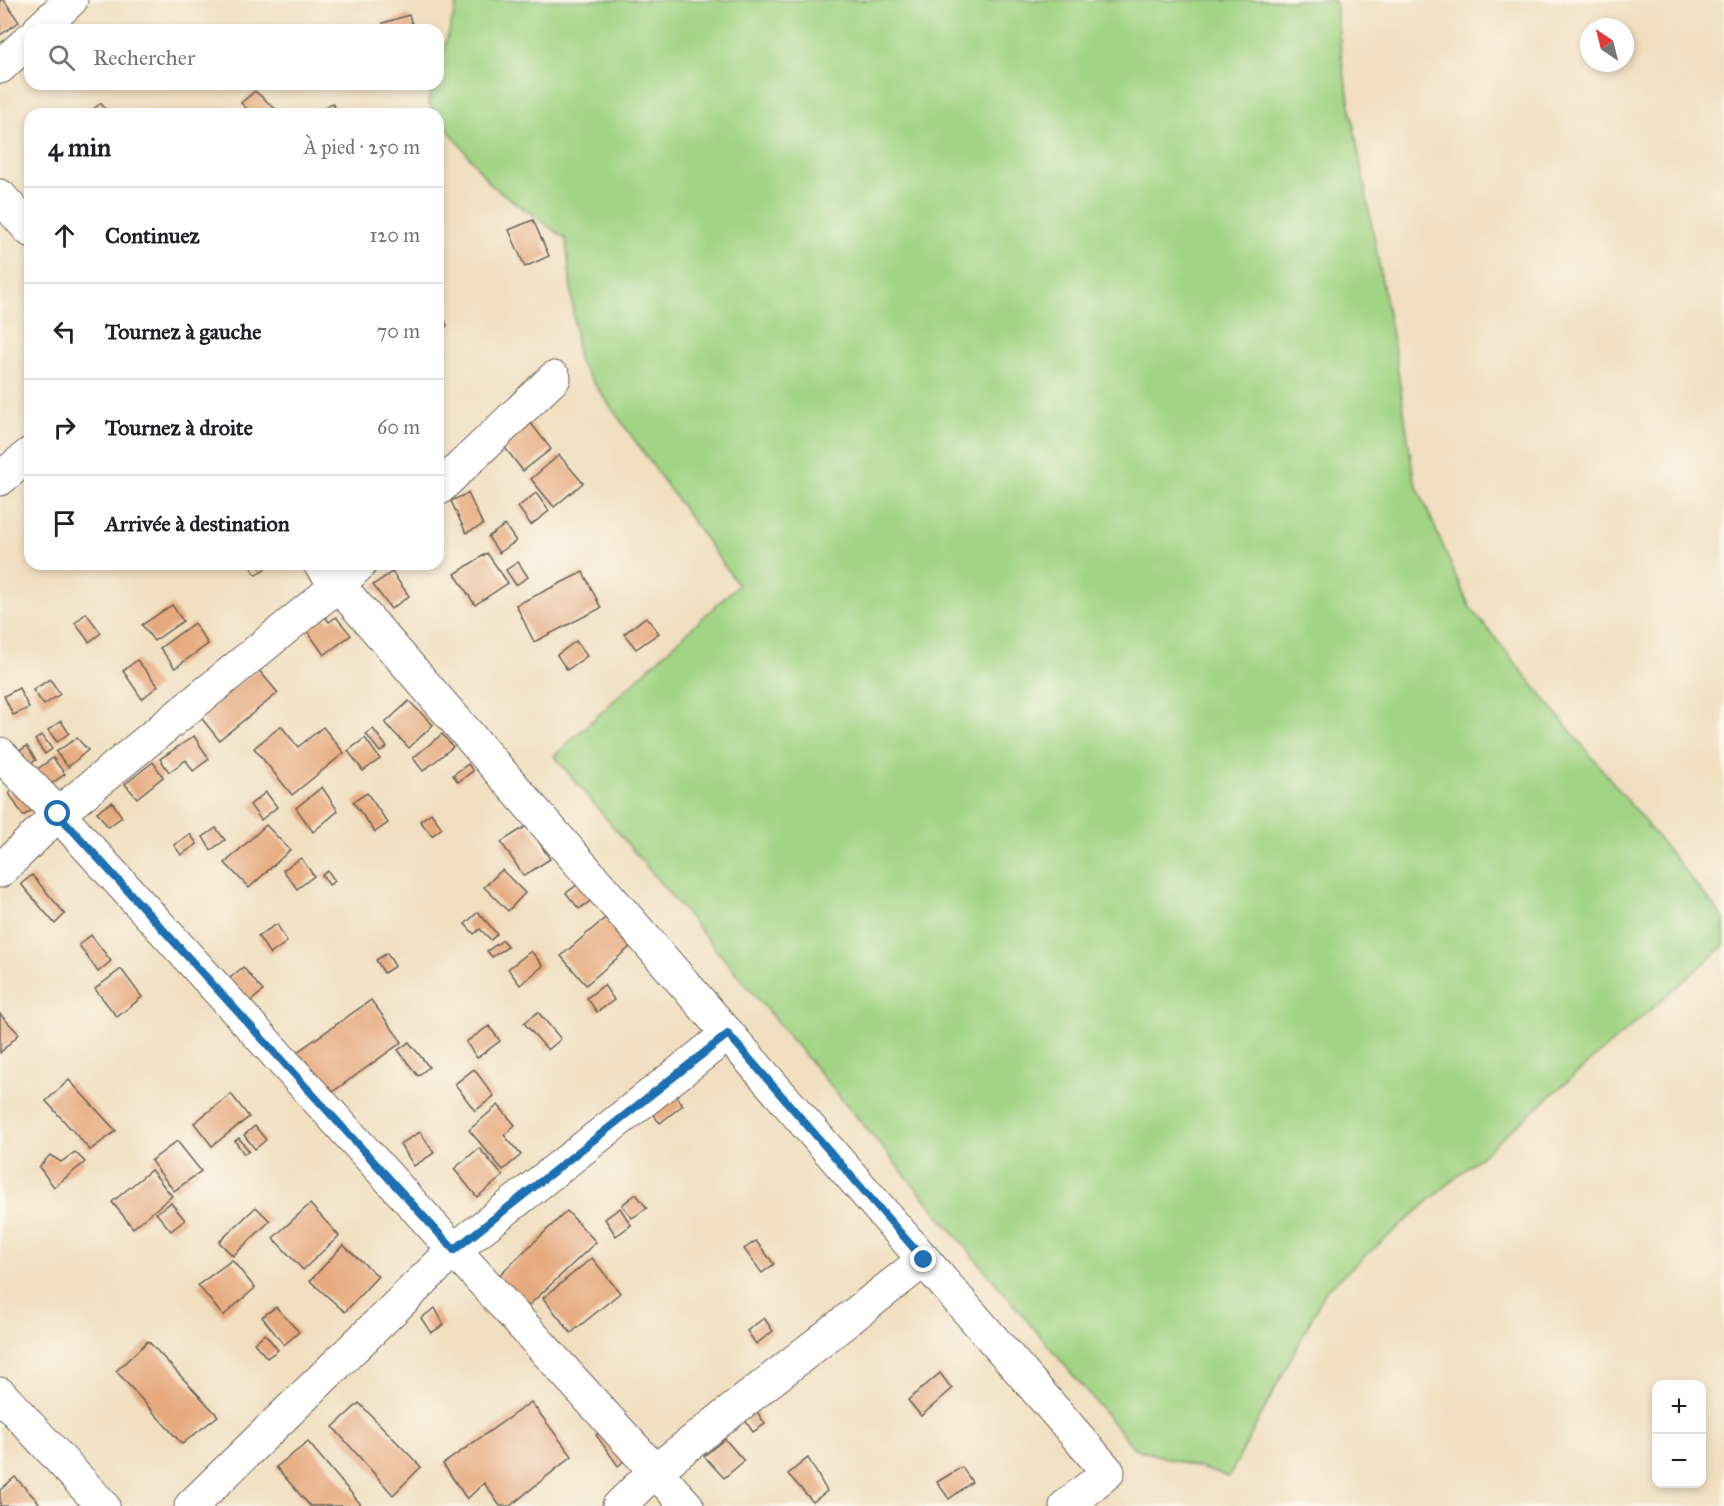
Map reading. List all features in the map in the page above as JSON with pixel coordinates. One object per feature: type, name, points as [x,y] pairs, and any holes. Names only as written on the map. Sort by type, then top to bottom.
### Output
[{"type":"street","points":[[45,24],[71,0]]},
{"type":"street","points":[[0,67],[24,45]]},
{"type":"street","points":[[0,196],[24,223]]},
{"type":"street","points":[[444,483],[554,378]]},
{"type":"street","points":[[0,479],[24,459]]},
{"type":"street","points":[[0,871],[58,814],[339,571],[728,1034],[1108,1473],[1066,1506]]},
{"type":"street","points":[[0,754],[58,814],[687,1506]]},
{"type":"street","points":[[191,1506],[454,1250],[728,1034]]},
{"type":"street","points":[[619,1506],[655,1471],[924,1260]]},
{"type":"street","points":[[0,1394],[103,1506]]},
{"type":"green space","points":[[458,0],[1335,0],[1343,67],[1396,358],[1414,479],[1469,606],[1724,919],[1724,946],[1327,1289],[1229,1477],[1134,1448],[554,756],[738,585],[578,361],[566,239],[491,185],[444,124],[444,108],[432,108],[428,103],[431,90],[444,90],[444,48]]},
{"type":"building","points":[[0,0],[4,0],[19,22],[0,35]]},
{"type":"building","points":[[409,15],[412,24],[383,24]]},
{"type":"building","points":[[255,91],[274,108],[246,108],[241,103]]},
{"type":"building","points":[[101,103],[104,108],[95,108]]},
{"type":"building","points":[[332,103],[336,108],[325,108]]},
{"type":"building","points":[[533,220],[549,256],[525,267],[509,230]]},
{"type":"building","points":[[530,422],[551,449],[523,471],[502,444]]},
{"type":"building","points":[[559,455],[583,483],[554,507],[531,479]]},
{"type":"building","points":[[468,493],[483,525],[466,533],[451,501]]},
{"type":"building","points":[[536,493],[549,511],[531,525],[518,507]]},
{"type":"building","points":[[505,525],[516,541],[499,553],[488,537]]},
{"type":"building","points":[[487,553],[508,583],[475,605],[455,574]]},
{"type":"building","points":[[518,562],[528,577],[516,585],[506,570]]},
{"type":"building","points":[[253,570],[264,570],[256,575]]},
{"type":"building","points":[[392,572],[409,596],[391,609],[373,585]]},
{"type":"building","points":[[583,572],[601,608],[534,642],[516,605]]},
{"type":"building","points":[[172,605],[183,621],[154,641],[142,625]]},
{"type":"building","points":[[86,613],[101,633],[89,642],[75,623]]},
{"type":"building","points":[[323,614],[329,622],[336,617],[351,635],[324,655],[305,628]]},
{"type":"building","points":[[646,617],[659,633],[636,649],[624,634]]},
{"type":"building","points":[[194,623],[208,644],[175,668],[160,648]]},
{"type":"building","points":[[576,641],[587,656],[567,670],[557,655]]},
{"type":"building","points":[[137,660],[158,686],[142,699],[123,671]]},
{"type":"building","points":[[258,669],[278,693],[219,740],[199,715]]},
{"type":"building","points":[[50,679],[60,694],[44,705],[33,690]]},
{"type":"building","points":[[19,688],[29,708],[13,715],[4,696]]},
{"type":"building","points":[[409,701],[433,725],[409,748],[385,723]]},
{"type":"building","points":[[61,721],[69,733],[57,742],[48,730]]},
{"type":"building","points":[[281,726],[298,747],[323,727],[344,753],[292,795],[254,748]]},
{"type":"building","points":[[373,729],[387,747],[380,752],[366,734]]},
{"type":"building","points":[[442,734],[453,747],[423,771],[413,758]]},
{"type":"building","points":[[42,735],[52,749],[45,754],[35,740]]},
{"type":"building","points":[[194,736],[209,759],[193,771],[186,760],[169,772],[160,759]]},
{"type":"building","points":[[77,738],[88,750],[68,767],[56,752]]},
{"type":"building","points":[[365,738],[380,759],[363,771],[348,751]]},
{"type":"building","points":[[27,746],[36,760],[28,765],[19,751]]},
{"type":"building","points":[[53,758],[65,774],[41,791],[29,775]]},
{"type":"building","points":[[153,762],[163,777],[137,798],[125,784]]},
{"type":"building","points":[[468,764],[473,771],[458,782],[453,775]]},
{"type":"building","points":[[19,786],[34,809],[23,816],[9,793]]},
{"type":"building","points":[[322,787],[338,811],[313,832],[296,808]]},
{"type":"building","points":[[266,792],[277,807],[261,820],[250,805]]},
{"type":"building","points":[[367,793],[388,823],[375,832],[353,802]]},
{"type":"building","points":[[112,802],[122,817],[108,827],[97,812]]},
{"type":"building","points":[[431,813],[442,828],[432,836],[420,821]]},
{"type":"building","points":[[266,825],[290,850],[249,888],[225,863]]},
{"type":"building","points":[[528,825],[550,859],[524,876],[501,842]]},
{"type":"building","points":[[216,828],[225,840],[211,850],[203,837]]},
{"type":"building","points":[[190,834],[197,844],[181,855],[174,845]]},
{"type":"building","points":[[301,858],[314,876],[297,889],[283,870]]},
{"type":"building","points":[[502,870],[525,893],[508,911],[484,887]]},
{"type":"building","points":[[328,871],[335,881],[329,885],[322,875]]},
{"type":"building","points":[[32,875],[65,914],[55,924],[21,884]]},
{"type":"building","points":[[580,883],[593,899],[579,909],[566,893]]},
{"type":"building","points":[[478,912],[497,934],[491,940],[480,929],[474,934],[465,924]]},
{"type":"building","points":[[605,918],[630,947],[586,985],[561,956]]},
{"type":"building","points":[[277,924],[287,942],[270,954],[258,936]]},
{"type":"building","points":[[91,935],[111,961],[98,972],[79,945]]},
{"type":"building","points":[[503,940],[508,947],[492,957],[487,951]]},
{"type":"building","points":[[531,951],[543,966],[520,985],[508,969]]},
{"type":"building","points":[[387,953],[395,966],[384,973],[376,960]]},
{"type":"building","points":[[243,967],[263,991],[245,1006],[224,983]]},
{"type":"building","points":[[121,969],[142,997],[117,1017],[95,989]]},
{"type":"building","points":[[604,985],[614,1000],[597,1012],[587,998]]},
{"type":"building","points":[[371,1000],[402,1042],[324,1098],[293,1055]]},
{"type":"building","points":[[538,1012],[561,1039],[548,1050],[524,1023]]},
{"type":"building","points":[[0,1014],[19,1034],[0,1053]]},
{"type":"building","points":[[489,1026],[500,1041],[477,1058],[466,1042]]},
{"type":"building","points":[[409,1042],[429,1067],[418,1076],[398,1050]]},
{"type":"building","points":[[474,1069],[494,1096],[475,1111],[455,1084]]},
{"type":"building","points":[[69,1080],[116,1131],[90,1150],[46,1101]]},
{"type":"building","points":[[671,1091],[683,1105],[660,1123],[648,1109]]},
{"type":"building","points":[[231,1094],[249,1117],[212,1146],[194,1123]]},
{"type":"building","points":[[498,1105],[515,1125],[504,1135],[521,1155],[503,1170],[469,1130]]},
{"type":"building","points":[[255,1126],[266,1140],[255,1149],[244,1135]]},
{"type":"building","points":[[420,1132],[434,1153],[414,1166],[400,1144]]},
{"type":"building","points":[[239,1138],[249,1151],[244,1154],[235,1141]]},
{"type":"building","points":[[177,1141],[201,1171],[174,1191],[151,1161]]},
{"type":"building","points":[[479,1148],[503,1176],[477,1197],[454,1169]]},
{"type":"building","points":[[75,1152],[85,1162],[54,1187],[39,1167],[50,1155],[61,1162]]},
{"type":"building","points":[[151,1170],[172,1196],[133,1228],[112,1202]]},
{"type":"building","points":[[636,1194],[647,1208],[632,1218],[622,1205]]},
{"type":"building","points":[[171,1203],[185,1220],[171,1231],[156,1213]]},
{"type":"building","points":[[310,1204],[339,1236],[303,1270],[273,1238]]},
{"type":"building","points":[[256,1207],[270,1221],[233,1256],[219,1242]]},
{"type":"building","points":[[620,1208],[631,1225],[616,1236],[605,1219]]},
{"type":"building","points":[[567,1211],[596,1242],[524,1310],[495,1279]]},
{"type":"building","points":[[756,1241],[774,1264],[762,1273],[744,1249]]},
{"type":"building","points":[[343,1245],[378,1276],[345,1312],[310,1281]]},
{"type":"building","points":[[592,1258],[620,1293],[571,1333],[543,1298]]},
{"type":"building","points":[[232,1260],[255,1288],[223,1316],[198,1285]]},
{"type":"building","points":[[276,1307],[299,1332],[284,1345],[262,1317]]},
{"type":"building","points":[[435,1308],[444,1325],[431,1333],[421,1318]]},
{"type":"building","points":[[764,1318],[773,1331],[756,1344],[747,1331]]},
{"type":"building","points":[[265,1334],[278,1350],[267,1358],[254,1343]]},
{"type":"building","points":[[148,1341],[218,1416],[182,1444],[116,1371]]},
{"type":"building","points":[[940,1373],[952,1389],[921,1416],[908,1400]]},
{"type":"building","points":[[531,1402],[572,1456],[510,1506],[500,1506],[484,1483],[467,1499],[443,1464]]},
{"type":"building","points":[[359,1403],[421,1467],[393,1495],[333,1427]]},
{"type":"building","points":[[754,1407],[765,1424],[753,1432],[742,1416]]},
{"type":"building","points":[[607,1428],[629,1457],[618,1466],[596,1435]]},
{"type":"building","points":[[725,1439],[744,1461],[724,1478],[704,1456]]},
{"type":"building","points":[[308,1442],[362,1506],[310,1506],[276,1467]]},
{"type":"building","points":[[808,1458],[827,1491],[813,1502],[788,1474]]},
{"type":"building","points":[[962,1467],[972,1482],[949,1499],[937,1482]]},
{"type":"building","points":[[15,1477],[42,1506],[0,1506],[0,1490]]},
{"type":"route","points":[[58,814],[454,1250],[728,1034],[924,1260]]}]
